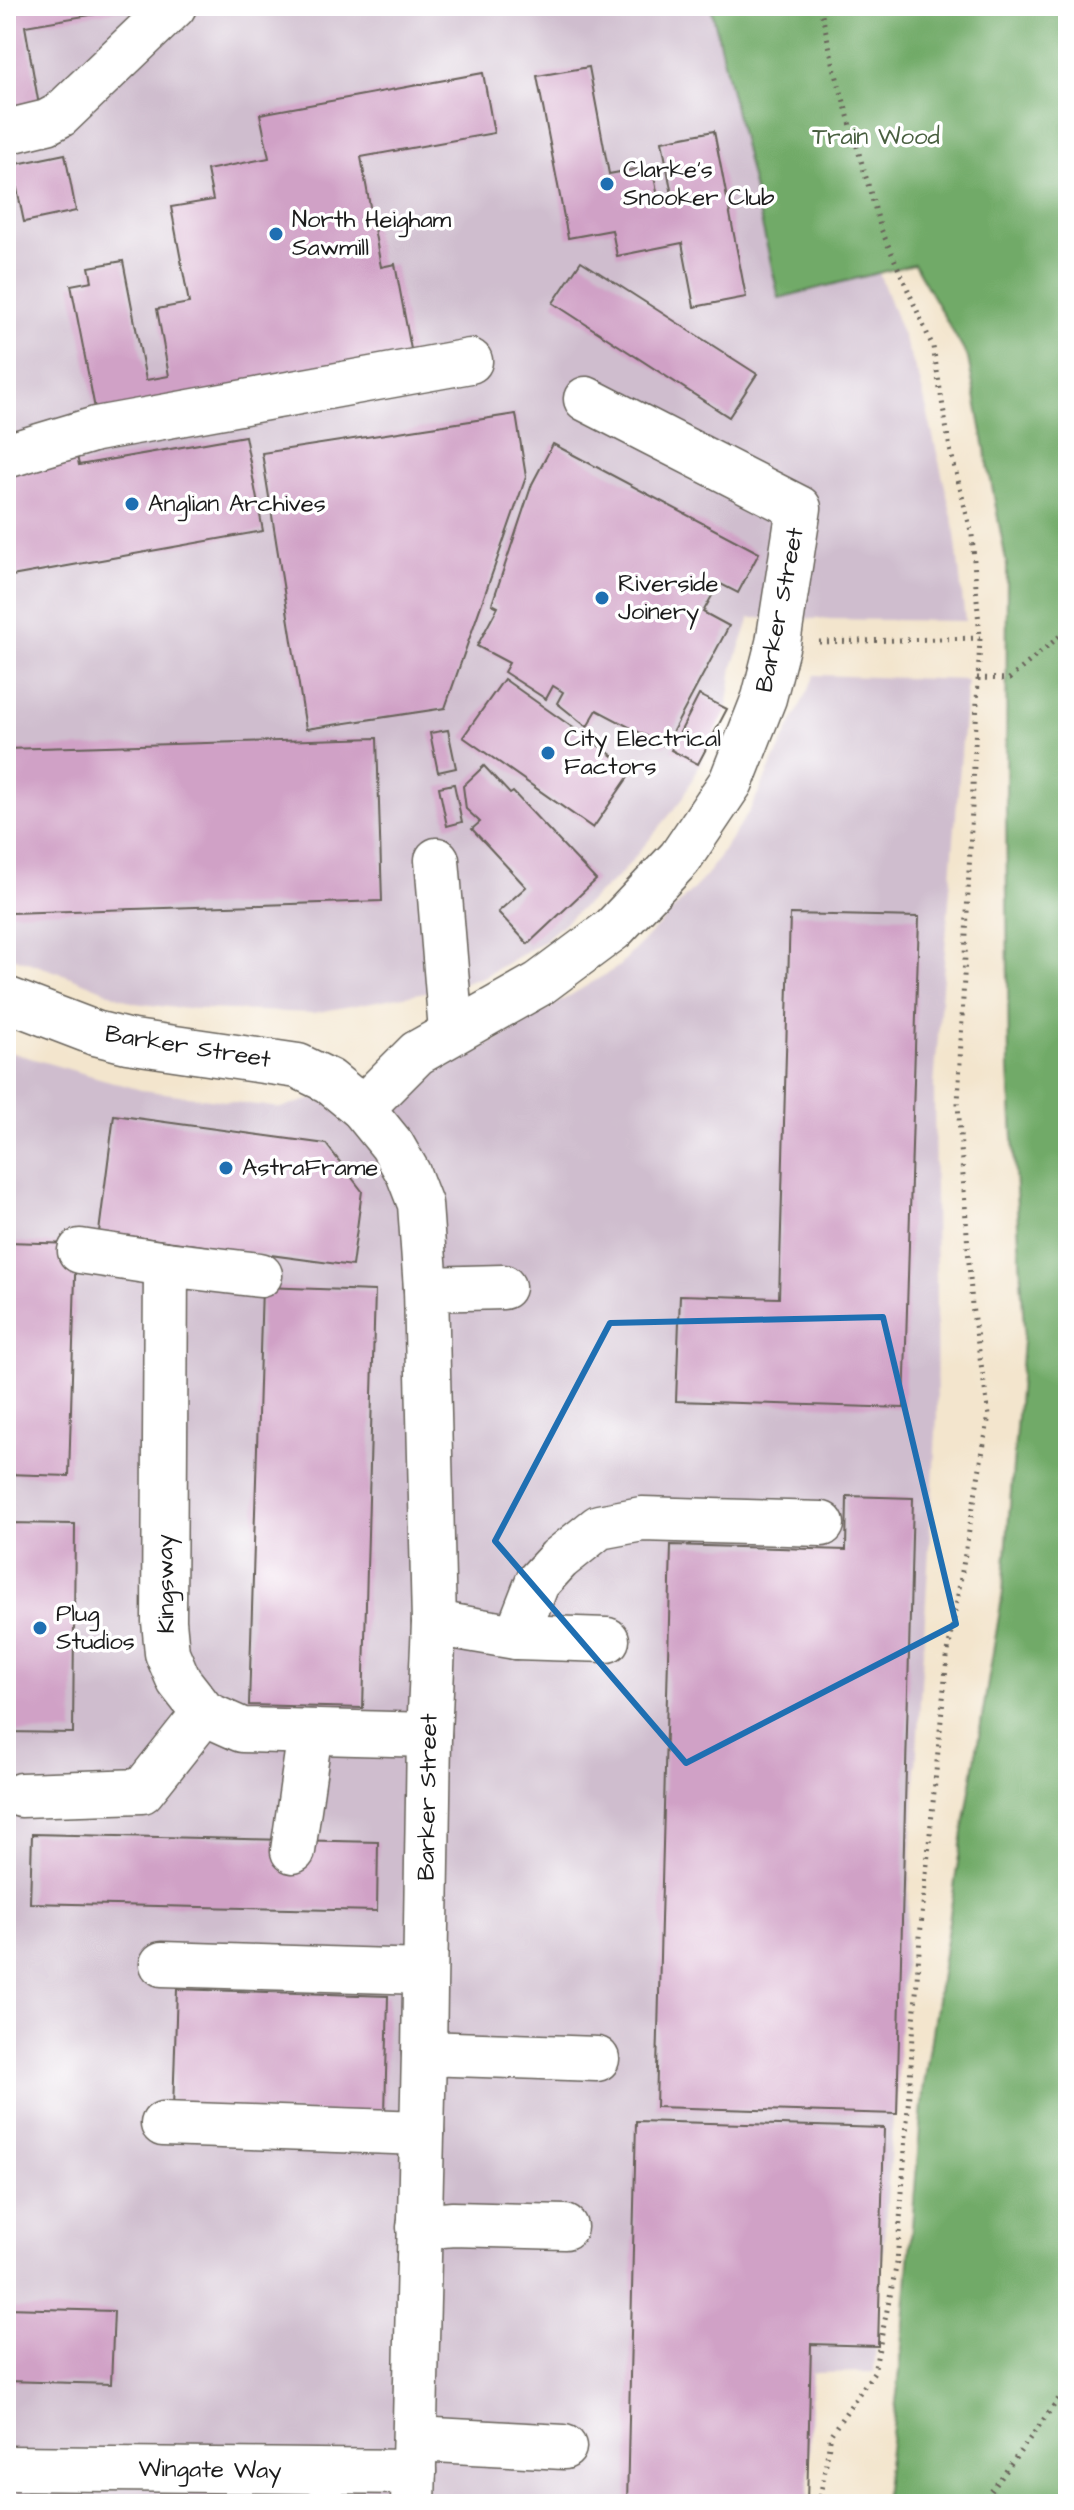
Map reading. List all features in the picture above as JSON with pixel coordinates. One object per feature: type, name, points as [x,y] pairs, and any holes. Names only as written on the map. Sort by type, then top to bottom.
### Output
[{"type":"street","points":[[6,132],[47,122],[60,115],[174,6]]},
{"type":"street","points":[[6,456],[96,429],[470,361]]},
{"type":"street","name":"Barker Street","points":[[362,1108],[417,1053],[451,1031],[539,984],[613,929],[680,858],[731,782],[764,698],[778,643],[799,508],[586,399]]},
{"type":"street","points":[[437,860],[451,1031]]},
{"type":"street","name":"Barker Street","points":[[6,999],[95,1033],[127,1041],[298,1066],[329,1081],[362,1108],[392,1145],[408,1173],[420,1204],[426,1289],[434,1623],[414,2472]]},
{"type":"street","points":[[80,1251],[260,1275]]},
{"type":"street","name":"Kingsway","points":[[166,1264],[164,1621],[167,1653],[179,1681],[204,1713],[242,1730],[429,1735]]},
{"type":"street","points":[[426,1289],[503,1287]]},
{"type":"street","points":[[516,1637],[537,1583],[559,1559],[599,1527],[642,1519],[822,1524]]},
{"type":"street","points":[[434,1623],[516,1637],[607,1640]]},
{"type":"street","points":[[21,1795],[142,1791],[204,1713]]},
{"type":"street","points":[[293,1851],[310,1732]]},
{"type":"street","points":[[162,1964],[424,1972]]},
{"type":"street","points":[[424,2053],[597,2059]]},
{"type":"street","points":[[163,2124],[422,2133]]},
{"type":"street","points":[[419,2227],[453,2224],[565,2227]]},
{"type":"street","name":"Wingate Way","points":[[6,2468],[414,2472],[564,2447]]},
{"type":"path","points":[[819,2504],[831,2434],[874,2372],[897,2263],[920,1937],[947,1658],[989,1415],[972,1306],[958,1104],[980,638],[972,535],[950,449],[933,347],[881,229],[835,71],[820,6]]},
{"type":"path","points":[[977,678],[1009,679],[1068,629]]},
{"type":"path","points":[[778,643],[980,638]]},
{"type":"path","points":[[982,2504],[1068,2386]]},
{"type":"highlighted area","points":[[883,1317],[956,1624],[686,1763],[495,1541],[610,1323]]},
{"type":"shaded area","points":[[6,6],[711,6],[779,297],[879,273],[920,381],[954,525],[965,621],[750,618],[733,667],[727,709],[682,800],[620,875],[542,942],[483,977],[452,987],[313,1013],[176,1008],[134,1003],[6,955]]},
{"type":"shaded area","points":[[815,675],[967,680],[934,1086],[937,1416],[903,1986],[874,2372],[812,2373],[808,2504],[6,2504],[6,1051],[141,1090],[280,1108],[469,1056],[618,967],[706,876],[750,810]]},
{"type":"green space","name":"Train Wood","points":[[711,6],[1068,6],[1068,2497],[1064,2504],[883,2504],[900,2371],[923,2092],[1003,1592],[1024,1328],[1009,1069],[1007,566],[968,358],[914,264],[779,298]]},
{"type":"building","points":[[6,6],[132,8],[25,26],[41,117],[6,123]]},
{"type":"building","name":"Clarke's Snooker Club","points":[[589,67],[609,174],[652,166],[658,197],[672,195],[662,141],[714,131],[746,297],[694,307],[682,243],[617,256],[612,230],[568,238],[537,76]]},
{"type":"building","name":"North Heigham Sawmill","points":[[483,73],[494,133],[361,157],[381,267],[395,264],[413,360],[97,419],[71,285],[92,281],[89,267],[123,261],[146,380],[169,376],[157,309],[189,303],[171,207],[213,200],[207,170],[269,158],[260,114]]},
{"type":"building","points":[[65,154],[76,211],[24,222],[12,165]]},
{"type":"building","points":[[581,261],[757,374],[729,417],[553,303]]},
{"type":"building","points":[[516,414],[526,477],[445,708],[306,729],[262,453]]},
{"type":"building","name":"Anglian Archives","points":[[245,436],[263,531],[6,577],[6,476],[75,447],[79,465]]},
{"type":"building","name":"Riverside Joinery","points":[[553,444],[759,553],[738,593],[719,583],[703,612],[729,626],[665,746],[597,710],[587,727],[557,703],[563,692],[553,686],[546,699],[504,672],[509,663],[477,646],[498,607],[492,604],[532,484]]},
{"type":"building","name":"City Electrical Factors","points":[[504,679],[633,770],[593,828],[463,737]]},
{"type":"building","points":[[699,695],[727,709],[698,764],[671,750]]},
{"type":"building","points":[[448,730],[456,768],[438,772],[430,733]]},
{"type":"building","points":[[377,738],[382,901],[10,913],[6,864],[6,749]]},
{"type":"building","points":[[484,766],[510,794],[513,792],[596,880],[528,944],[498,912],[526,887],[472,829],[480,822],[466,809],[463,786]]},
{"type":"building","points":[[454,784],[462,822],[447,826],[439,787]]},
{"type":"building","points":[[790,914],[919,917],[904,1408],[676,1401],[680,1295],[779,1298]]},
{"type":"building","name":"AstraFrame","points":[[114,1115],[326,1144],[362,1191],[352,1266],[99,1232]]},
{"type":"building","points":[[6,1242],[76,1244],[69,1476],[6,1474]]},
{"type":"building","points":[[262,1287],[375,1291],[363,1708],[249,1705]]},
{"type":"building","points":[[847,1496],[913,1498],[897,2114],[656,2107],[671,1545],[846,1550]]},
{"type":"building","name":"Plug Studios","points":[[6,1523],[75,1524],[73,1733],[6,1732]]},
{"type":"building","points":[[32,1834],[378,1842],[377,1911],[30,1903]]},
{"type":"building","points":[[177,1989],[388,1996],[385,2114],[173,2108]]},
{"type":"building","points":[[636,2121],[884,2128],[878,2346],[811,2344],[807,2504],[627,2504]]},
{"type":"building","points":[[7,2308],[114,2311],[111,2384],[6,2381]]},
{"type":"place","name":"Clarke's Snooker Club","points":[[607,184]]},
{"type":"place","name":"North Heigham Sawmill","points":[[276,234]]},
{"type":"place","name":"Anglian Archives","points":[[132,504]]},
{"type":"place","name":"Riverside Joinery","points":[[602,598]]},
{"type":"place","name":"City Electrical Factors","points":[[548,753]]},
{"type":"place","name":"AstraFrame","points":[[226,1168]]},
{"type":"place","name":"Plug Studios","points":[[40,1628]]}]
